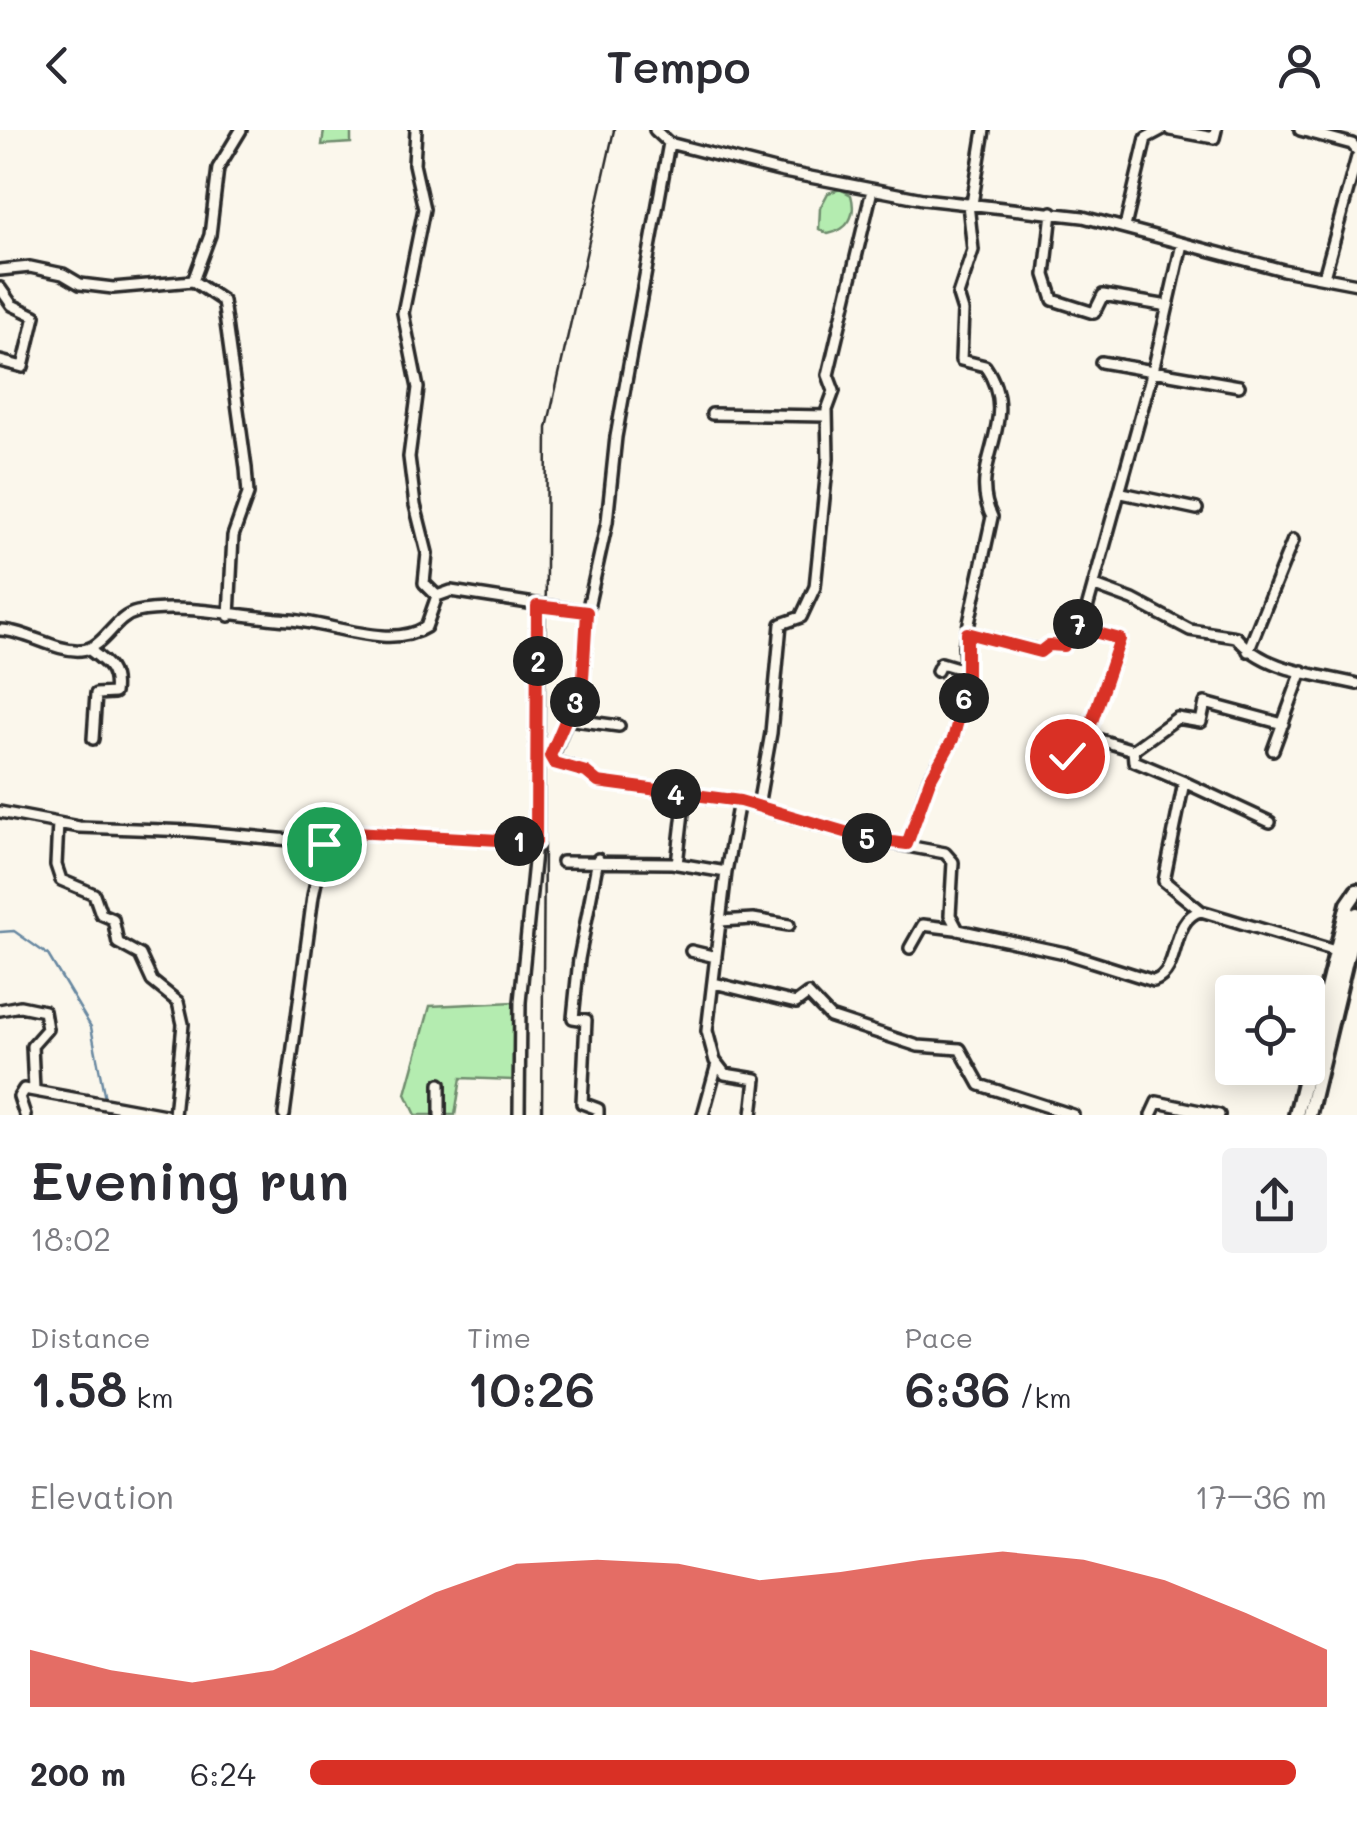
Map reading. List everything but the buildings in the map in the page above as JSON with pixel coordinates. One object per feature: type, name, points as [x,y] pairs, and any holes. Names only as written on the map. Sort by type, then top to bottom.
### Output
[{"type":"highway","points":[[1296,1115],[1348,904],[1357,894]]},
{"type":"highway","points":[[1309,1115],[1356,923]]},
{"type":"street","points":[[193,281],[210,235],[218,168],[241,130]]},
{"type":"street","points":[[416,130],[414,164],[424,209],[404,314],[418,388],[409,456],[414,505],[427,553],[424,583],[437,596]]},
{"type":"street","points":[[655,130],[669,143],[872,190],[1052,212],[1357,284]]},
{"type":"street","points":[[907,844],[930,780],[953,739],[967,688],[967,633],[992,517],[982,498],[985,470],[1002,414],[985,366],[961,360],[963,311],[958,295],[973,250],[970,204],[984,130]]},
{"type":"street","points":[[1125,227],[1146,138],[1160,130]]},
{"type":"street","points":[[1170,130],[1214,138],[1216,130]]},
{"type":"street","points":[[1300,130],[1352,144],[1357,150]]},
{"type":"street","points":[[669,143],[616,436],[607,522],[587,612],[583,679],[551,750],[554,763],[586,772],[598,782],[740,801],[869,839],[950,856],[950,915],[958,930]]},
{"type":"street","points":[[1324,278],[1356,163]]},
{"type":"street","points":[[758,806],[771,733],[781,624],[801,617],[815,587],[828,459],[827,416],[834,391],[828,375],[872,190]]},
{"type":"street","points":[[1344,208],[1357,211]]},
{"type":"street","points":[[1052,212],[1045,275],[1053,300],[1094,313],[1103,295],[1168,306]]},
{"type":"street","points":[[1083,623],[1122,493],[1182,244]]},
{"type":"street","points":[[0,270],[55,272],[94,287],[193,281],[222,301],[248,494],[233,536],[228,616]]},
{"type":"street","points":[[0,288],[12,305],[35,316],[23,367],[0,361]]},
{"type":"street","points":[[1101,362],[1239,386]]},
{"type":"street","points":[[712,414],[827,416]]},
{"type":"street","points":[[1122,493],[1197,509]]},
{"type":"street","points":[[1248,651],[1293,540]]},
{"type":"street","points":[[1096,586],[1133,600],[1190,630],[1236,637],[1248,651],[1302,671],[1357,684]]},
{"type":"street","points":[[437,596],[451,591],[587,612]]},
{"type":"street","points":[[0,630],[28,633],[76,651],[88,650],[118,621],[136,612],[164,609],[322,624],[400,636],[417,633],[432,622],[437,596]]},
{"type":"street","points":[[519,1115],[520,1002],[536,842],[537,606]]},
{"type":"street","points":[[967,633],[1040,652],[1049,645],[1064,646],[1071,625],[1083,623],[1094,632],[1120,639],[1087,736]]},
{"type":"street","points":[[88,650],[111,666],[116,677],[114,694],[96,694],[93,739]]},
{"type":"street","points":[[937,671],[940,663],[965,670]]},
{"type":"street","points":[[1273,750],[1302,671]]},
{"type":"street","points":[[1133,750],[1177,718],[1200,722],[1206,702],[1282,724]]},
{"type":"street","points":[[568,719],[619,726]]},
{"type":"street","points":[[1062,779],[1067,756],[1079,739],[1087,736],[1133,750]]},
{"type":"street","points":[[1133,750],[1134,761],[1142,767],[1270,822]]},
{"type":"street","points":[[1184,782],[1164,881],[1196,910],[1336,951]]},
{"type":"street","points":[[677,864],[685,796]]},
{"type":"street","points":[[740,801],[726,872],[707,1031],[724,1074],[756,1079],[752,1115]]},
{"type":"street","points":[[0,812],[58,823],[324,844],[354,832],[536,842]]},
{"type":"street","points":[[58,823],[56,865],[61,880],[94,894],[101,914],[113,919],[118,943],[140,955],[152,981],[178,1002],[183,1024],[174,1115]]},
{"type":"street","points":[[284,1115],[313,896],[324,844]]},
{"type":"street","points":[[562,862],[598,859],[677,864],[726,872]]},
{"type":"street","points":[[598,859],[578,960],[573,1018],[586,1020],[582,1103],[598,1109],[598,1115]]},
{"type":"street","points":[[910,948],[923,925],[1087,958],[1154,981],[1166,974],[1196,910]]},
{"type":"street","points":[[720,921],[753,919],[789,925]]},
{"type":"street","points":[[692,951],[716,957]]},
{"type":"street","points":[[714,982],[796,1003],[808,994],[830,1018],[918,1046],[960,1050],[980,1085],[1073,1115]]},
{"type":"street","points":[[0,1010],[20,1006],[44,1011],[47,1029],[32,1046],[34,1090]]},
{"type":"street","points":[[702,1115],[717,1064]]},
{"type":"street","points":[[440,1084],[440,1115]]},
{"type":"street","points":[[26,1115],[19,1094],[34,1090],[164,1115]]},
{"type":"street","points":[[1151,1115],[1157,1102],[1218,1115]]},
{"type":"green space","points":[[324,130],[351,130],[351,143],[322,145]]},
{"type":"green space","points":[[840,189],[851,195],[852,216],[846,225],[828,234],[819,229],[820,208],[828,193]]},
{"type":"green space","points":[[514,1002],[513,1080],[461,1078],[455,1115],[416,1115],[406,1094],[430,1006]]},
{"type":"waterway","points":[[0,932],[14,931],[48,955],[91,1027],[105,1099]]},
{"type":"railway","points":[[542,1115],[547,428],[614,130]]},
{"type":"route","points":[[324,844],[354,832],[536,842],[537,606],[587,612],[583,679],[550,760],[586,772],[598,782],[740,801],[869,839],[907,844],[920,802],[953,739],[967,688],[967,633],[1040,652],[1049,645],[1064,646],[1071,625],[1083,623],[1094,632],[1120,639],[1087,736],[1079,739],[1067,756]]}]
